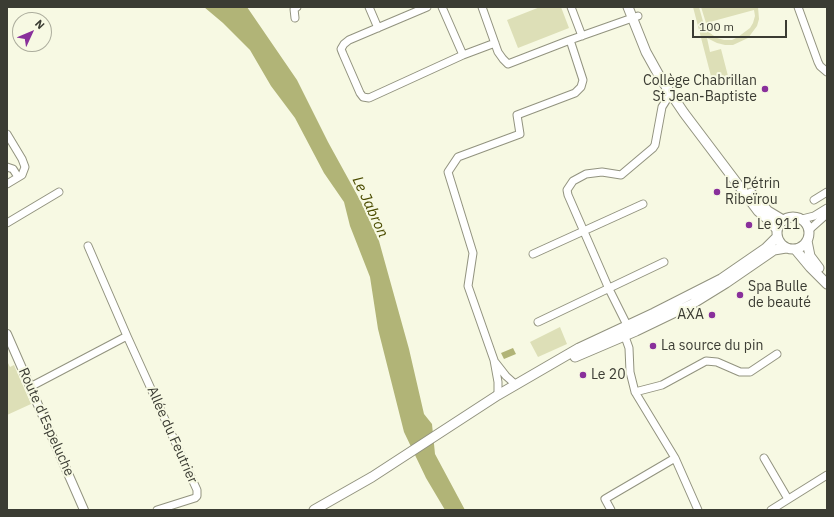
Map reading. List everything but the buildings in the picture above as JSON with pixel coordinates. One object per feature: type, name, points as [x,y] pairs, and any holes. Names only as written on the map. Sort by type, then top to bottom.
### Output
[{"type":"main road","points":[[628,7],[635,17],[661,79],[689,120],[758,212],[770,222],[777,233],[780,243],[786,248]]},
{"type":"main road","points":[[634,7],[635,17]]},
{"type":"main road","points":[[672,95],[763,207],[783,220]]},
{"type":"main road","points":[[314,510],[372,478],[515,384],[579,348],[654,313],[721,279],[770,246],[777,233],[779,224],[783,220],[793,216],[802,219],[808,226],[809,230],[807,241],[810,256],[827,276]]},
{"type":"main road","points":[[536,373],[625,335],[692,304],[774,250],[786,248],[795,249],[802,247],[807,241]]},
{"type":"main road","points":[[795,249],[827,284]]},
{"type":"street","points":[[295,18],[294,9],[297,7]]},
{"type":"street","points":[[369,7],[378,28]]},
{"type":"street","points":[[427,7],[349,40],[344,44],[341,49],[360,93],[364,97],[369,98],[464,55],[495,43]]},
{"type":"street","points":[[442,7],[464,55]]},
{"type":"street","points":[[482,7],[495,43],[503,59],[508,64],[635,17]]},
{"type":"street","points":[[571,7],[582,36]]},
{"type":"street","points":[[798,7],[818,62],[827,72]]},
{"type":"street","points":[[498,395],[498,382],[494,360],[468,286],[473,253],[448,172],[458,157],[520,134],[517,115],[575,93],[581,87],[583,80],[570,40]]},
{"type":"street","points":[[627,325],[609,289],[567,190],[573,181],[586,174],[602,172],[621,174],[633,166],[655,145],[662,107],[667,99],[672,95]]},
{"type":"street","points":[[7,134],[25,167],[22,175],[7,184]]},
{"type":"street","points":[[7,167],[13,169],[18,177]]},
{"type":"street","points":[[7,222],[59,192]]},
{"type":"street","points":[[814,200],[827,192]]},
{"type":"street","points":[[533,254],[643,204]]},
{"type":"street","points":[[802,219],[814,216],[827,208]]},
{"type":"street","points":[[809,230],[827,214]]},
{"type":"street","name":"Allée du Feutrier","points":[[88,246],[196,490],[197,496],[195,498],[157,510]]},
{"type":"street","points":[[538,322],[664,262]]},
{"type":"street","points":[[654,313],[647,320],[624,331],[629,348],[630,372],[635,392],[675,458],[698,510]]},
{"type":"street","name":"Route d'Espeluche","points":[[7,334],[84,510]]},
{"type":"street","points":[[30,387],[127,336]]},
{"type":"street","points":[[635,392],[662,385],[706,361],[717,362],[740,372],[750,372],[777,354]]},
{"type":"street","points":[[494,360],[506,376],[515,384]]},
{"type":"street","points":[[611,510],[605,499],[675,458]]},
{"type":"street","points":[[764,458],[788,499]]},
{"type":"street","points":[[772,510],[827,474]]},
{"type":"shaded area","points":[[204,7],[247,7],[297,80],[328,142],[361,202],[379,241],[409,349],[424,414],[432,424],[435,454],[465,510],[445,510],[426,478],[404,432],[378,329],[370,277],[350,226],[344,202],[324,173],[295,118],[271,86],[250,50],[223,23]]},
{"type":"shaded area","points":[[540,7],[561,7],[569,28],[518,48],[507,20]]},
{"type":"shaded area","points":[[693,7],[699,7],[707,31],[717,38],[732,40],[750,28],[755,16],[754,10],[706,23],[701,7],[758,7],[759,19],[757,26],[748,38],[733,45],[725,45],[707,38],[710,52],[721,49],[728,76],[712,80]]},
{"type":"shaded area","points":[[560,327],[567,344],[538,357],[530,342]]},
{"type":"shaded area","points":[[513,348],[516,354],[504,359],[501,353]]},
{"type":"shaded area","points":[[7,361],[10,367],[14,365],[31,404],[7,415]]},
{"type":"place","name":"Collège Chabrillan St Jean-Baptiste","points":[[765,89]]},
{"type":"place","name":"Le Pétrin Ribeïrou","points":[[717,192]]},
{"type":"place","name":"Le 911","points":[[749,225]]},
{"type":"place","name":"Spa Bulle de beauté","points":[[740,295]]},
{"type":"place","name":"AXA","points":[[712,315]]},
{"type":"place","name":"La source du pin","points":[[653,346]]},
{"type":"place","name":"Le 20","points":[[583,375]]},
{"type":"water label","name":"Le Jabron","points":[[370,207]]}]
